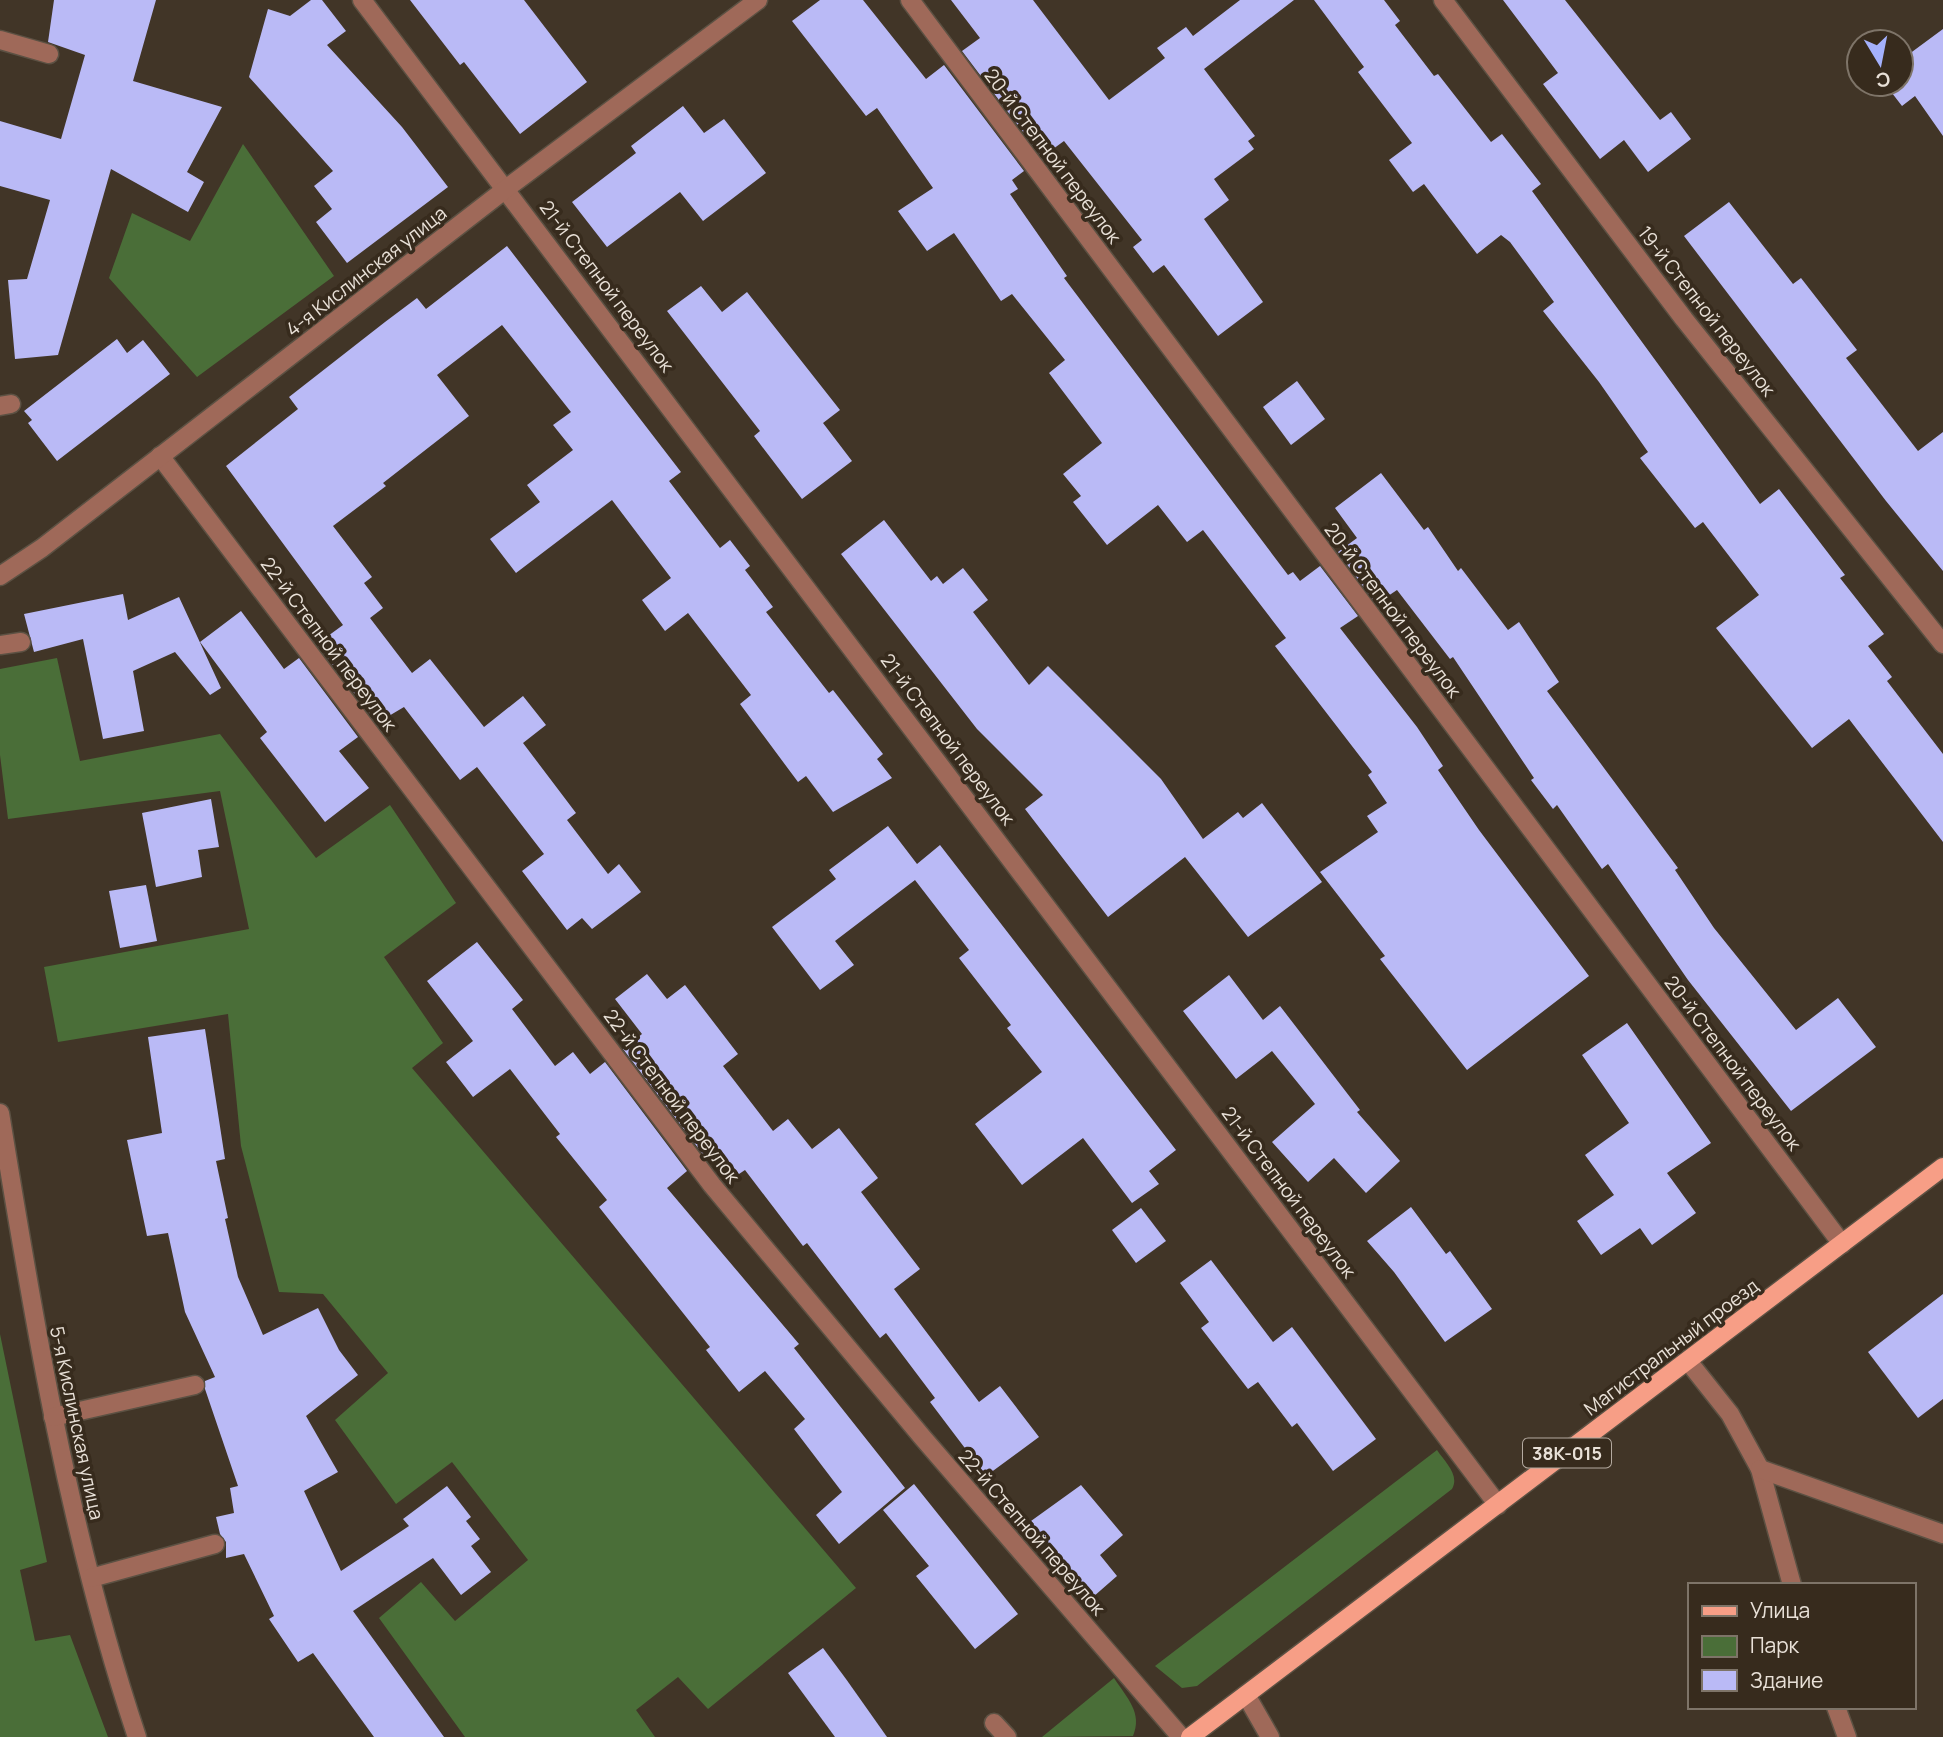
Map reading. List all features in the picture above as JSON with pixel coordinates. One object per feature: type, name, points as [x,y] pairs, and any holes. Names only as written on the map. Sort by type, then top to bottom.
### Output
[{"type":"main road","name":"Магистральный проезд","points":[[1190,1737],[1943,1167]]},
{"type":"street","name":"21-й Степной переулок","points":[[362,0],[507,188],[1498,1505]]},
{"type":"street","name":"4-я Кислинская улица","points":[[0,576],[42,548],[507,188],[758,0]]},
{"type":"street","name":"20-й Степной переулок","points":[[910,0],[1842,1244]]},
{"type":"street","name":"19-й Степной переулок","points":[[1443,0],[1684,319],[1943,644]]},
{"type":"street","points":[[0,40],[49,54]]},
{"type":"street","name":"22-й Степной переулок","points":[[160,456],[712,1185],[923,1438],[1181,1737]]},
{"type":"street","points":[[0,645],[21,642]]},
{"type":"street","name":"5-я Кислинская улица","points":[[0,1113],[53,1417],[90,1578],[137,1737]]},
{"type":"street","points":[[1688,1361],[1730,1414],[1760,1469],[1791,1583]]},
{"type":"street","points":[[53,1417],[195,1385]]},
{"type":"street","points":[[1760,1469],[1943,1534]]},
{"type":"street","points":[[90,1578],[215,1544]]},
{"type":"street","points":[[1245,1695],[1270,1737]]},
{"type":"street","points":[[1837,1709],[1847,1737]]},
{"type":"street","points":[[994,1723],[1007,1737]]},
{"type":"green space","points":[[243,144],[334,276],[197,377],[109,278],[132,213],[190,241]]},
{"type":"green space","points":[[57,658],[80,761],[220,734],[316,858],[390,805],[456,903],[384,957],[443,1043],[412,1068],[856,1588],[708,1709],[678,1677],[636,1710],[655,1737],[465,1737],[379,1618],[421,1582],[455,1621],[528,1560],[452,1462],[396,1504],[335,1420],[388,1373],[323,1294],[279,1292],[241,1146],[228,1014],[58,1042],[44,967],[249,929],[220,791],[8,819],[0,755],[0,669]]},
{"type":"green space","points":[[0,1334],[47,1562],[20,1570],[35,1641],[70,1635],[108,1737],[0,1737]]},
{"type":"green space","points":[[1437,1450],[1453,1474],[1452,1489],[1197,1686],[1182,1688],[1155,1666]]},
{"type":"green space","points":[[1114,1678],[1135,1713],[1136,1728],[1133,1736],[1042,1737]]},
{"type":"building","points":[[54,0],[156,0],[133,81],[222,107],[187,172],[204,182],[188,212],[111,169],[58,355],[15,359],[8,280],[27,279],[50,200],[0,186],[0,121],[61,139],[85,55],[48,42]]},
{"type":"building","points":[[311,0],[322,0],[346,31],[327,45],[402,127],[448,187],[347,263],[316,222],[332,209],[314,186],[333,171],[249,77],[268,9],[290,16]]},
{"type":"building","points":[[410,0],[524,0],[587,82],[520,134],[464,62],[460,65]]},
{"type":"building","points":[[820,0],[863,0],[926,79],[944,65],[1024,171],[1012,180],[1018,189],[1010,194],[1067,276],[1064,278],[1288,575],[1293,572],[1300,581],[1320,566],[1358,616],[1340,628],[1417,727],[1443,766],[1438,770],[1479,830],[1589,976],[1467,1070],[1380,959],[1385,956],[1320,872],[1378,832],[1367,816],[1387,803],[1368,775],[1372,772],[1275,646],[1286,638],[1203,530],[1187,542],[1158,505],[1107,545],[1073,502],[1081,496],[1063,474],[1102,443],[1049,373],[1065,360],[1012,294],[1001,301],[954,233],[927,251],[898,211],[933,188],[877,108],[866,116],[792,21]]},
{"type":"building","points":[[951,0],[1033,0],[1109,100],[1165,58],[1157,48],[1186,27],[1193,36],[1240,0],[1294,0],[1204,69],[1255,136],[1248,141],[1254,149],[1214,179],[1229,200],[1204,219],[1263,302],[1218,336],[1164,265],[1153,273],[1133,247],[1142,240],[1064,141],[1042,157],[962,51],[980,38]]},
{"type":"building","points":[[1314,0],[1384,0],[1400,21],[1395,25],[1434,76],[1438,74],[1491,142],[1502,134],[1541,184],[1532,191],[1760,504],[1779,489],[1845,575],[1840,578],[1884,634],[1868,646],[1892,677],[1887,681],[1943,754],[1943,842],[1849,719],[1812,748],[1716,628],[1759,595],[1703,522],[1695,528],[1640,458],[1648,452],[1599,382],[1543,311],[1554,302],[1510,242],[1501,235],[1477,254],[1424,184],[1413,192],[1389,160],[1412,143],[1358,72],[1364,67]]},
{"type":"building","points":[[1503,0],[1565,0],[1660,120],[1671,112],[1691,139],[1648,172],[1624,140],[1600,159],[1543,84],[1558,73]]},
{"type":"building","points":[[1943,29],[1943,136],[1915,96],[1915,50]]},
{"type":"building","points":[[1896,98],[1912,98],[1902,106]]},
{"type":"building","points":[[683,106],[704,133],[724,119],[766,173],[703,221],[680,192],[607,247],[572,202],[636,153],[631,146]]},
{"type":"building","points":[[1729,202],[1793,284],[1801,278],[1857,350],[1846,358],[1918,451],[1943,432],[1943,571],[1886,501],[1684,236]]},
{"type":"building","points":[[507,246],[681,472],[669,481],[720,548],[730,540],[750,566],[745,570],[773,607],[766,612],[829,693],[833,690],[883,754],[877,759],[892,778],[833,812],[806,776],[798,782],[740,704],[751,695],[688,613],[665,631],[642,600],[671,578],[612,500],[516,573],[490,539],[540,502],[527,485],[573,450],[553,425],[571,412],[502,325],[437,375],[469,416],[383,483],[386,486],[333,526],[372,577],[364,583],[383,608],[370,618],[412,673],[430,659],[484,727],[523,696],[546,725],[523,743],[576,813],[567,820],[608,874],[619,864],[641,892],[592,929],[582,918],[567,930],[522,871],[544,854],[477,767],[460,780],[404,707],[377,723],[317,644],[343,625],[226,466],[298,409],[289,397],[417,298],[426,309]]},
{"type":"building","points":[[701,286],[722,312],[747,292],[840,410],[823,423],[852,461],[802,499],[754,436],[760,431],[667,311]]},
{"type":"building","points":[[117,339],[127,353],[143,340],[170,374],[57,461],[28,423],[32,420],[24,411]]},
{"type":"building","points":[[1297,381],[1325,419],[1291,445],[1263,407]]},
{"type":"building","points":[[1381,473],[1424,530],[1428,527],[1458,571],[1461,568],[1508,630],[1519,622],[1559,682],[1547,691],[1678,868],[1675,870],[1714,928],[1796,1030],[1838,998],[1876,1047],[1791,1111],[1688,980],[1608,864],[1602,869],[1557,805],[1553,809],[1531,780],[1534,778],[1453,657],[1450,659],[1397,590],[1376,604],[1338,552],[1357,538],[1335,508]]},
{"type":"building","points":[[884,520],[931,581],[937,576],[943,584],[963,568],[988,600],[973,612],[1029,685],[1048,666],[1161,779],[1203,839],[1238,812],[1243,818],[1262,803],[1322,882],[1248,937],[1185,857],[1108,917],[1025,809],[1043,795],[977,729],[841,554]]},
{"type":"building","points":[[123,594],[128,620],[179,597],[221,688],[210,695],[175,652],[133,671],[144,731],[103,739],[83,639],[34,652],[24,614]]},
{"type":"building","points":[[241,611],[284,669],[299,658],[358,737],[339,751],[369,788],[325,822],[260,738],[267,732],[200,642]]},
{"type":"building","points":[[211,799],[219,847],[198,850],[202,877],[156,887],[142,813]]},
{"type":"building","points":[[888,826],[917,864],[940,845],[1176,1150],[1149,1171],[1159,1184],[1132,1203],[1083,1138],[1022,1185],[975,1124],[1042,1072],[1007,1028],[1011,1025],[959,958],[969,950],[915,880],[835,941],[854,965],[820,990],[772,927],[836,879],[829,870]]},
{"type":"building","points":[[146,885],[157,941],[120,948],[109,891]]},
{"type":"building","points":[[477,942],[523,1000],[512,1009],[555,1066],[573,1052],[590,1074],[605,1062],[687,1171],[667,1188],[799,1344],[794,1348],[905,1488],[839,1544],[816,1515],[842,1492],[794,1429],[805,1419],[765,1371],[739,1392],[706,1350],[710,1347],[599,1207],[607,1200],[556,1137],[560,1134],[510,1069],[473,1097],[446,1062],[473,1041],[427,981]]},
{"type":"building","points":[[647,974],[667,999],[685,985],[738,1054],[723,1066],[773,1131],[788,1119],[812,1149],[839,1128],[878,1178],[861,1192],[920,1269],[894,1289],[979,1402],[1000,1386],[1039,1437],[986,1476],[930,1402],[935,1398],[886,1333],[880,1338],[807,1243],[803,1246],[745,1170],[739,1174],[717,1147],[705,1157],[623,1049],[642,1034],[615,999]]},
{"type":"building","points":[[1229,975],[1263,1020],[1280,1006],[1360,1110],[1357,1112],[1400,1161],[1366,1193],[1334,1158],[1308,1182],[1272,1142],[1315,1104],[1272,1051],[1236,1079],[1183,1011]]},
{"type":"building","points":[[1627,1023],[1711,1143],[1667,1173],[1696,1213],[1652,1245],[1640,1228],[1601,1255],[1577,1221],[1614,1195],[1585,1155],[1629,1123],[1582,1055]]},
{"type":"building","points":[[205,1029],[225,1159],[216,1161],[228,1218],[225,1219],[238,1277],[263,1335],[318,1308],[339,1350],[358,1375],[306,1416],[338,1472],[304,1491],[341,1571],[409,1526],[403,1519],[447,1486],[471,1517],[466,1521],[480,1539],[471,1546],[491,1572],[461,1595],[433,1558],[353,1611],[444,1737],[374,1737],[313,1653],[298,1662],[269,1619],[274,1616],[244,1554],[226,1558],[226,1542],[220,1534],[216,1517],[234,1513],[230,1488],[238,1486],[205,1389],[205,1381],[215,1377],[185,1312],[168,1233],[147,1236],[127,1140],[162,1133],[148,1037]]},
{"type":"building","points":[[1411,1207],[1446,1254],[1450,1251],[1492,1309],[1445,1342],[1394,1272],[1367,1241]]},
{"type":"building","points":[[1141,1208],[1166,1241],[1136,1263],[1112,1230]]},
{"type":"building","points":[[1211,1260],[1273,1342],[1292,1327],[1376,1439],[1333,1471],[1297,1423],[1292,1427],[1258,1382],[1248,1389],[1201,1328],[1209,1322],[1180,1283]]},
{"type":"building","points":[[1943,1294],[1943,1399],[1918,1418],[1868,1352]]},
{"type":"building","points":[[914,1484],[1018,1614],[975,1649],[916,1576],[929,1566],[883,1510]]},
{"type":"building","points":[[1081,1485],[1123,1535],[1100,1555],[1117,1576],[1093,1597],[1077,1577],[1074,1580],[1069,1573],[1062,1579],[1026,1531],[1034,1524],[1031,1521]]},
{"type":"building","points":[[823,1648],[887,1737],[835,1737],[788,1673]]}]
